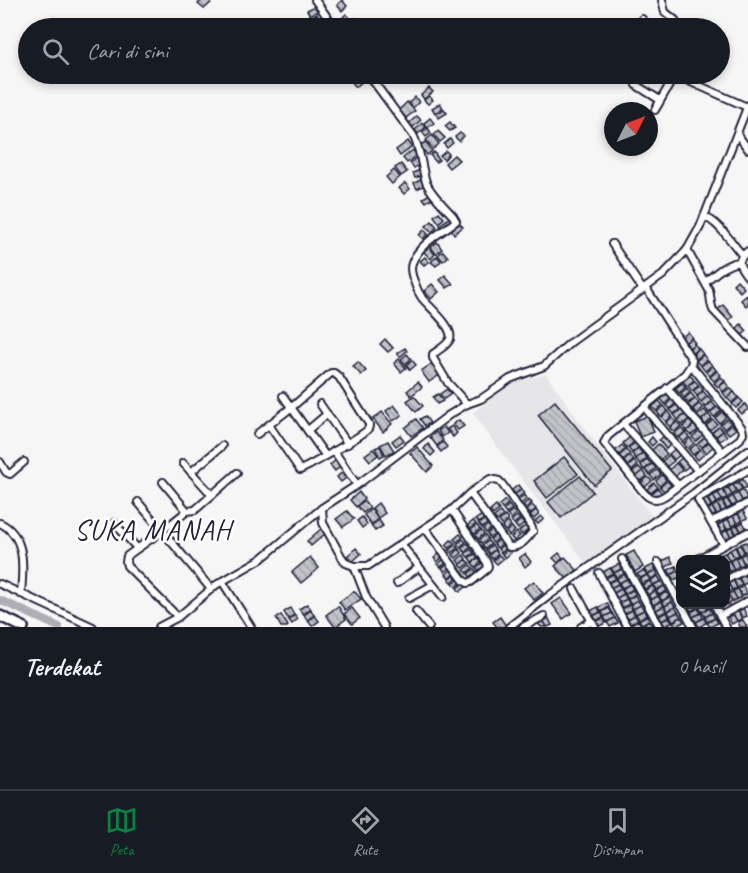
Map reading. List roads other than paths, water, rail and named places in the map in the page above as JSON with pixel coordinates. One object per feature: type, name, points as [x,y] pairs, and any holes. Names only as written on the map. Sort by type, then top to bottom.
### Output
[{"type":"street","points":[[315,0],[327,18]]},
{"type":"street","points":[[662,0],[665,12],[672,18]]},
{"type":"street","points":[[375,84],[419,146],[425,181],[429,189],[456,221],[425,244],[412,262],[411,275],[418,292],[450,331],[451,336],[448,343],[433,354],[433,358],[448,383],[467,404]]},
{"type":"street","points":[[658,104],[669,84]]},
{"type":"street","points":[[159,627],[178,617],[222,581],[261,558],[322,508],[357,485],[449,415],[481,399],[510,379],[544,366],[571,342],[663,275],[687,250],[700,227],[748,106],[697,84]]},
{"type":"street","points":[[636,85],[660,100]]},
{"type":"street","points":[[737,134],[748,149]]},
{"type":"street","points":[[704,217],[709,218],[745,253],[739,262],[748,277]]},
{"type":"street","points":[[612,244],[692,360],[685,374],[608,436],[604,443],[648,498],[661,498],[740,439],[743,433],[742,428],[691,365]]},
{"type":"street","points":[[687,250],[709,290],[713,310],[748,347]]},
{"type":"street","points":[[705,282],[724,266],[739,262]]},
{"type":"street","points":[[256,434],[331,374],[336,374],[369,424],[368,430],[348,444],[300,470],[269,425]]},
{"type":"street","points":[[667,388],[723,452]]},
{"type":"street","points":[[283,396],[325,455]]},
{"type":"street","points":[[320,404],[348,444]]},
{"type":"street","points":[[644,407],[698,471]]},
{"type":"street","points":[[308,430],[327,414]]},
{"type":"street","points":[[623,424],[678,485]]},
{"type":"street","points":[[191,472],[222,446]]},
{"type":"street","points":[[509,627],[694,494],[748,450]]},
{"type":"street","points":[[334,451],[357,485]]},
{"type":"street","points":[[0,462],[10,474],[24,462]]},
{"type":"street","points":[[183,463],[212,495]]},
{"type":"street","points":[[724,545],[698,500],[701,496],[748,470]]},
{"type":"street","points":[[178,617],[127,566],[127,556],[187,512],[195,510],[237,473]]},
{"type":"street","points":[[322,508],[323,523],[346,563],[354,566],[368,566],[452,510],[470,493],[490,479],[499,481],[533,531],[520,545],[515,548],[510,547],[470,493]]},
{"type":"street","points":[[163,482],[187,512]]},
{"type":"street","points":[[138,502],[211,589]]},
{"type":"street","points":[[711,522],[748,503]]},
{"type":"street","points":[[425,528],[464,581],[471,582],[488,566],[452,510]]},
{"type":"street","points":[[0,523],[10,529],[21,548],[21,594]]},
{"type":"street","points":[[114,523],[137,548]]},
{"type":"street","points":[[705,555],[748,532]]},
{"type":"street","points":[[401,544],[443,597]]},
{"type":"street","points":[[622,559],[660,627]]},
{"type":"street","points":[[658,562],[676,595]]},
{"type":"street","points":[[354,566],[366,597],[384,627]]},
{"type":"street","points":[[397,583],[419,567]]},
{"type":"street","points":[[730,578],[748,568]]},
{"type":"street","points":[[599,573],[627,627]]},
{"type":"street","points":[[222,581],[251,627]]},
{"type":"street","points":[[0,584],[93,627]]},
{"type":"street","points":[[409,598],[434,585]]},
{"type":"street","points":[[574,589],[593,624],[581,627]]},
{"type":"street","points":[[720,616],[748,601]]},
{"type":"street","points":[[684,609],[693,627]]},
{"type":"street","points":[[716,609],[726,627]]},
{"type":"street","points":[[417,611],[427,626]]},
{"type":"street","points":[[0,616],[23,627]]},
{"type":"street","points":[[523,627],[544,616]]},
{"type":"waterway","points":[[0,600],[59,627]]},
{"type":"district","name":"SUKA MANAH","points":[[153,529]]}]
